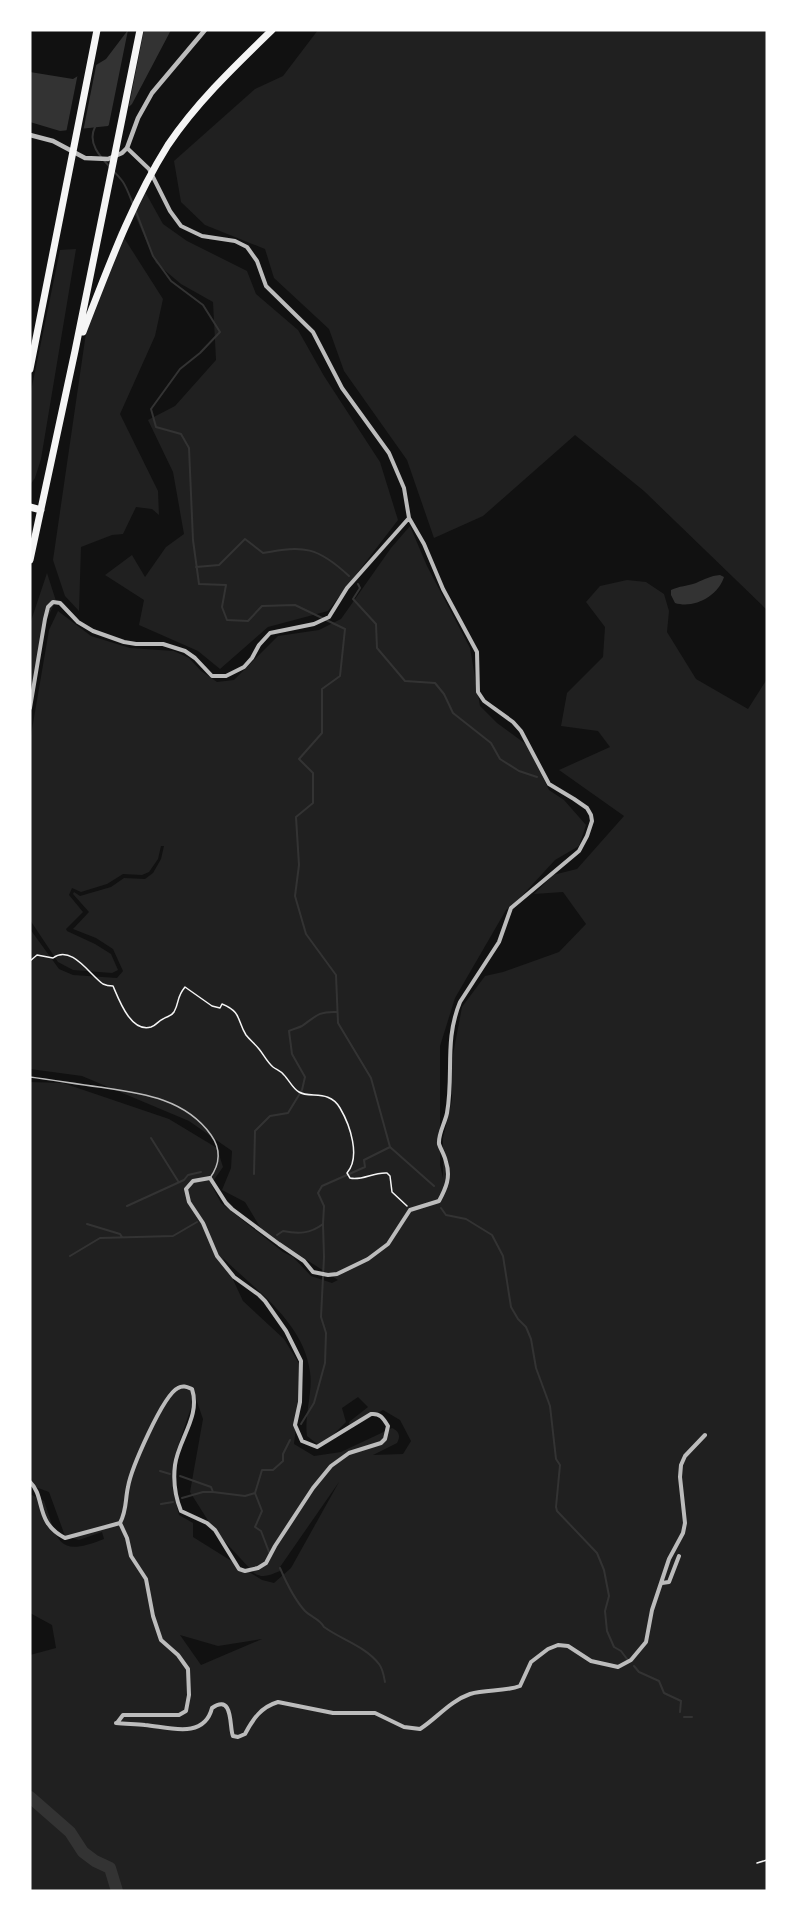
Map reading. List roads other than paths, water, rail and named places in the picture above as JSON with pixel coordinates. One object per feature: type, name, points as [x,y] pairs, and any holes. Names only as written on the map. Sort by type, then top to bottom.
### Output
[{"type":"highway","points":[[30,369],[97,30]]},
{"type":"highway","points":[[30,560],[96,252],[140,30]]},
{"type":"highway","points":[[75,351],[137,200],[168,146],[218,83],[272,30]]},
{"type":"highway","points":[[30,507],[41,510]]},
{"type":"street","points":[[30,135],[53,141],[75,154],[93,159],[108,159],[122,153],[127,148],[138,118],[152,93],[205,30]]},
{"type":"street","points":[[30,1482],[36,1487],[43,1516],[57,1534],[66,1538],[120,1523],[126,1512],[133,1466],[147,1436],[172,1393],[185,1386],[192,1389],[194,1399],[189,1428],[175,1464],[175,1496],[182,1511],[207,1523],[215,1530],[239,1569],[245,1571],[258,1568],[266,1563],[313,1488],[332,1466],[349,1453],[381,1443],[386,1438],[388,1426],[383,1417],[371,1414],[317,1447],[302,1441],[295,1425],[300,1392],[301,1361],[286,1331],[259,1294],[234,1277],[217,1256],[203,1223],[189,1202],[186,1194],[188,1185],[199,1179],[210,1178],[226,1203],[304,1261],[313,1272],[328,1275],[337,1274],[357,1264],[388,1244],[410,1210],[439,1202],[446,1189],[449,1176],[439,1143],[447,1113],[450,1038],[460,1002],[499,942],[511,908],[579,851],[592,821],[587,808],[549,784],[521,731],[484,701],[478,692],[477,652],[443,589],[424,544],[409,518],[404,488],[389,453],[342,388],[313,332],[266,286],[257,261],[247,247],[235,241],[202,236],[181,226],[170,211],[149,169],[127,148]]},
{"type":"street","points":[[30,708],[45,619],[48,607],[53,602],[60,603],[78,622],[93,631],[136,645],[162,644],[185,651],[195,658],[207,673],[218,677],[234,673],[244,667],[270,633],[323,621],[329,617],[347,588],[409,518]]},
{"type":"street","points":[[120,1523],[127,1538],[131,1556],[146,1579],[153,1616],[161,1640],[178,1655],[188,1669],[189,1683],[186,1711],[179,1715],[123,1715],[116,1723],[190,1730],[206,1721],[212,1708],[222,1705],[229,1710],[232,1717],[231,1732],[233,1736],[238,1737],[245,1734],[258,1713],[269,1704],[278,1702],[333,1713],[375,1713],[404,1727],[420,1729],[466,1695],[485,1690],[512,1689],[520,1686],[531,1662],[558,1644],[568,1646],[583,1657],[604,1664],[618,1667],[631,1660],[646,1642],[652,1610],[669,1559],[686,1523],[680,1477],[681,1465],[685,1456],[705,1435]]},
{"type":"street","points":[[661,1584],[669,1582],[679,1556]]},
{"type":"lane","points":[[30,1077],[141,1094],[170,1102],[198,1122],[216,1142],[219,1156],[217,1167],[210,1178]]},
{"type":"waterway","points":[[95,127],[93,143],[96,150],[123,182],[133,204]]},
{"type":"waterway","points":[[135,209],[153,256],[171,281],[203,305],[220,332],[200,353],[180,369],[151,409],[156,427],[181,434],[189,448],[193,540],[199,584],[226,585],[222,607],[227,620],[248,621],[262,606],[295,605],[345,629],[340,676],[322,689],[322,733],[299,759],[313,773],[313,803],[296,817],[299,865],[295,896],[306,934],[336,975],[338,1023],[371,1078],[390,1147]]},
{"type":"waterway","points":[[196,567],[219,565],[245,539],[263,553],[300,549],[319,554],[349,576]]},
{"type":"waterway","points":[[358,584],[360,588],[353,599],[376,624],[377,648],[405,681],[435,683],[444,694],[453,713],[491,743],[500,759],[519,771],[537,777]]},
{"type":"waterway","points":[[254,1174],[255,1131],[270,1116],[288,1113],[302,1090],[305,1077],[292,1054],[289,1031],[321,1014],[337,1012]]},
{"type":"waterway","points":[[151,1138],[178,1181]]},
{"type":"waterway","points":[[390,1147],[434,1186]]},
{"type":"waterway","points":[[277,1235],[283,1231],[299,1233],[309,1231],[323,1224],[324,1206],[318,1193],[322,1186],[365,1167],[364,1160],[390,1147]]},
{"type":"waterway","points":[[127,1206],[184,1180],[188,1175],[201,1172]]},
{"type":"waterway","points":[[441,1208],[446,1215],[466,1219],[492,1235],[503,1256],[511,1307],[526,1327],[531,1339],[536,1368],[550,1406],[556,1459],[560,1465],[557,1511],[597,1553],[604,1570],[609,1596],[605,1611],[607,1631],[614,1647],[621,1651],[627,1659]]},
{"type":"waterway","points":[[70,1256],[100,1238],[173,1236],[197,1222]]},
{"type":"waterway","points":[[87,1224],[120,1234],[122,1237]]},
{"type":"waterway","points":[[301,1424],[314,1403],[325,1363],[326,1333],[321,1317],[323,1224]]},
{"type":"waterway","points":[[269,1552],[261,1531],[255,1527],[262,1511],[255,1493],[262,1470],[273,1470],[283,1461],[283,1454],[290,1440]]},
{"type":"waterway","points":[[160,1471],[170,1474]]},
{"type":"waterway","points":[[180,1476],[211,1487],[213,1492],[245,1496],[255,1493]]},
{"type":"waterway","points":[[182,1498],[203,1492],[213,1492]]},
{"type":"waterway","points":[[161,1504],[173,1502]]},
{"type":"waterway","points":[[280,1568],[294,1596],[305,1611],[331,1632],[373,1658],[379,1664],[385,1682]]},
{"type":"waterway","points":[[634,1666],[639,1672],[659,1681],[664,1693],[681,1701],[680,1712]]},
{"type":"waterway","points":[[684,1717],[692,1717]]},
{"type":"waterway","points":[[30,1797],[70,1832],[83,1852],[110,1868],[117,1891]]}]
